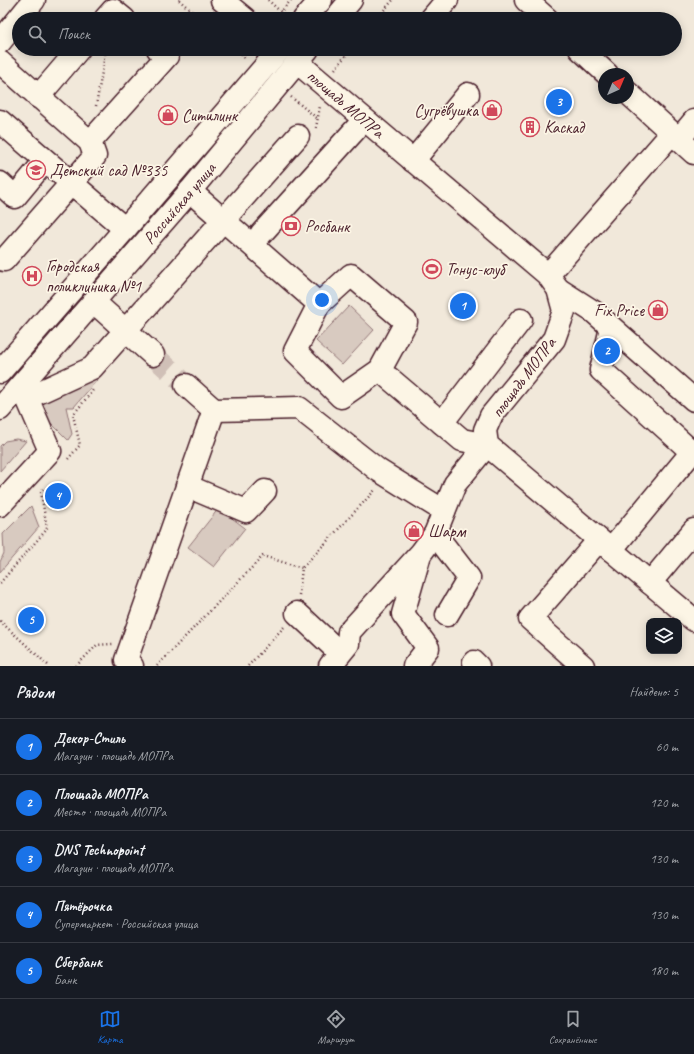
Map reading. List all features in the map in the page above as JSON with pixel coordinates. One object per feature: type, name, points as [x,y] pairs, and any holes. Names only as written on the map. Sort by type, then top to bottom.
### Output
[{"type":"main road","points":[[24,12],[34,0]]},
{"type":"main road","points":[[222,0],[237,12]]},
{"type":"main road","points":[[310,12],[321,0]]},
{"type":"main road","points":[[341,12],[351,0]]},
{"type":"main road","points":[[437,12],[447,0]]},
{"type":"main road","points":[[526,0],[539,12]]},
{"type":"main road","points":[[0,42],[12,27]]},
{"type":"main road","points":[[38,97],[73,56]]},
{"type":"main road","points":[[90,142],[167,56]]},
{"type":"main road","name":"Российская улица","points":[[0,371],[125,229],[287,56]]},
{"type":"main road","name":"Российская улица","points":[[0,409],[22,394],[94,302],[190,191],[288,56]]},
{"type":"main road","name":"площадь МОПРа","points":[[295,56],[323,85],[414,161],[553,282],[564,311],[554,339],[491,416],[485,430],[487,445]]},
{"type":"main road","points":[[588,56],[601,68]]},
{"type":"main road","points":[[0,62],[90,142],[95,156],[4,260]]},
{"type":"main road","points":[[414,161],[468,94]]},
{"type":"main road","points":[[634,98],[682,142]]},
{"type":"main road","points":[[261,234],[364,120]]},
{"type":"main road","points":[[0,121],[71,184],[125,229]]},
{"type":"main road","points":[[694,121],[682,142],[553,282],[594,312],[694,400]]},
{"type":"main road","points":[[0,505],[50,451],[22,394],[92,368],[224,220],[306,135]]},
{"type":"main road","points":[[0,183],[15,196],[46,161]]},
{"type":"main road","points":[[190,191],[319,304]]},
{"type":"main road","points":[[351,275],[406,322],[380,370],[341,397],[295,351],[319,304],[351,275]]},
{"type":"main road","points":[[94,302],[153,355]]},
{"type":"main road","points":[[442,423],[521,320]]},
{"type":"main road","points":[[584,666],[530,619],[605,545],[693,450],[601,370],[611,328]]},
{"type":"main road","points":[[389,378],[462,440],[487,445],[694,620]]},
{"type":"main road","points":[[186,385],[214,410],[299,408],[378,470],[444,511]]},
{"type":"main road","points":[[132,666],[126,660],[214,410]]},
{"type":"main road","points":[[297,613],[335,660],[348,644],[348,632],[421,552],[435,534],[455,484],[487,445]]},
{"type":"main road","points":[[187,486],[246,511],[265,491]]},
{"type":"main road","points":[[650,583],[694,530]]},
{"type":"main road","points":[[435,534],[469,578],[447,615]]},
{"type":"main road","points":[[414,666],[428,648],[403,614],[421,552]]},
{"type":"path","points":[[179,0],[193,12]]},
{"type":"path","points":[[268,0],[281,12],[291,0]]},
{"type":"path","points":[[382,12],[393,0]]},
{"type":"path","points":[[96,111],[105,56]]},
{"type":"path","points":[[306,135],[323,85],[346,56]]},
{"type":"path","points":[[65,463],[80,445],[73,415],[95,387]]},
{"type":"path","points":[[248,666],[297,613],[302,568],[388,476]]},
{"type":"path","points":[[0,583],[47,530],[41,492],[46,486]]},
{"type":"path","points":[[157,666],[263,556],[302,568]]},
{"type":"path","points":[[0,621],[49,666]]},
{"type":"path","points":[[76,666],[97,645]]},
{"type":"shaded area","points":[[349,306],[374,330],[342,365],[316,341]]},
{"type":"shaded area","points":[[92,377],[97,380],[74,407],[66,407],[72,434],[68,440],[44,416],[40,402]]},
{"type":"shaded area","points":[[16,439],[26,441],[0,471],[0,446],[5,441]]},
{"type":"shaded area","points":[[31,506],[39,527],[0,572],[0,562],[4,553],[3,534]]},
{"type":"shaded area","points":[[219,508],[245,528],[214,567],[188,547]]},
{"type":"tunnel","points":[[153,355],[186,385]]},
{"type":"place","name":"DNS Technopoint","points":[[559,102]]},
{"type":"place","name":"Сугрёвушка","points":[[492,110]]},
{"type":"place","name":"Ситилинк","points":[[168,115]]},
{"type":"place","name":"Каскад","points":[[530,127]]},
{"type":"place","name":"Детский сад №335","points":[[36,170]]},
{"type":"place","name":"Росбанк","points":[[291,226]]},
{"type":"place","name":"Тонус-клуб","points":[[432,269]]},
{"type":"place","name":"Городская поликлиника №1","points":[[32,276]]},
{"type":"place","name":"Декор-Стиль","points":[[463,306]]},
{"type":"place","name":"Fix Price","points":[[658,310]]},
{"type":"place","name":"Площадь МОПРа","points":[[607,351]]},
{"type":"place","name":"Пятёрочка","points":[[58,496]]},
{"type":"place","name":"Шарм","points":[[414,531]]},
{"type":"place","name":"Сбербанк","points":[[31,620]]}]
